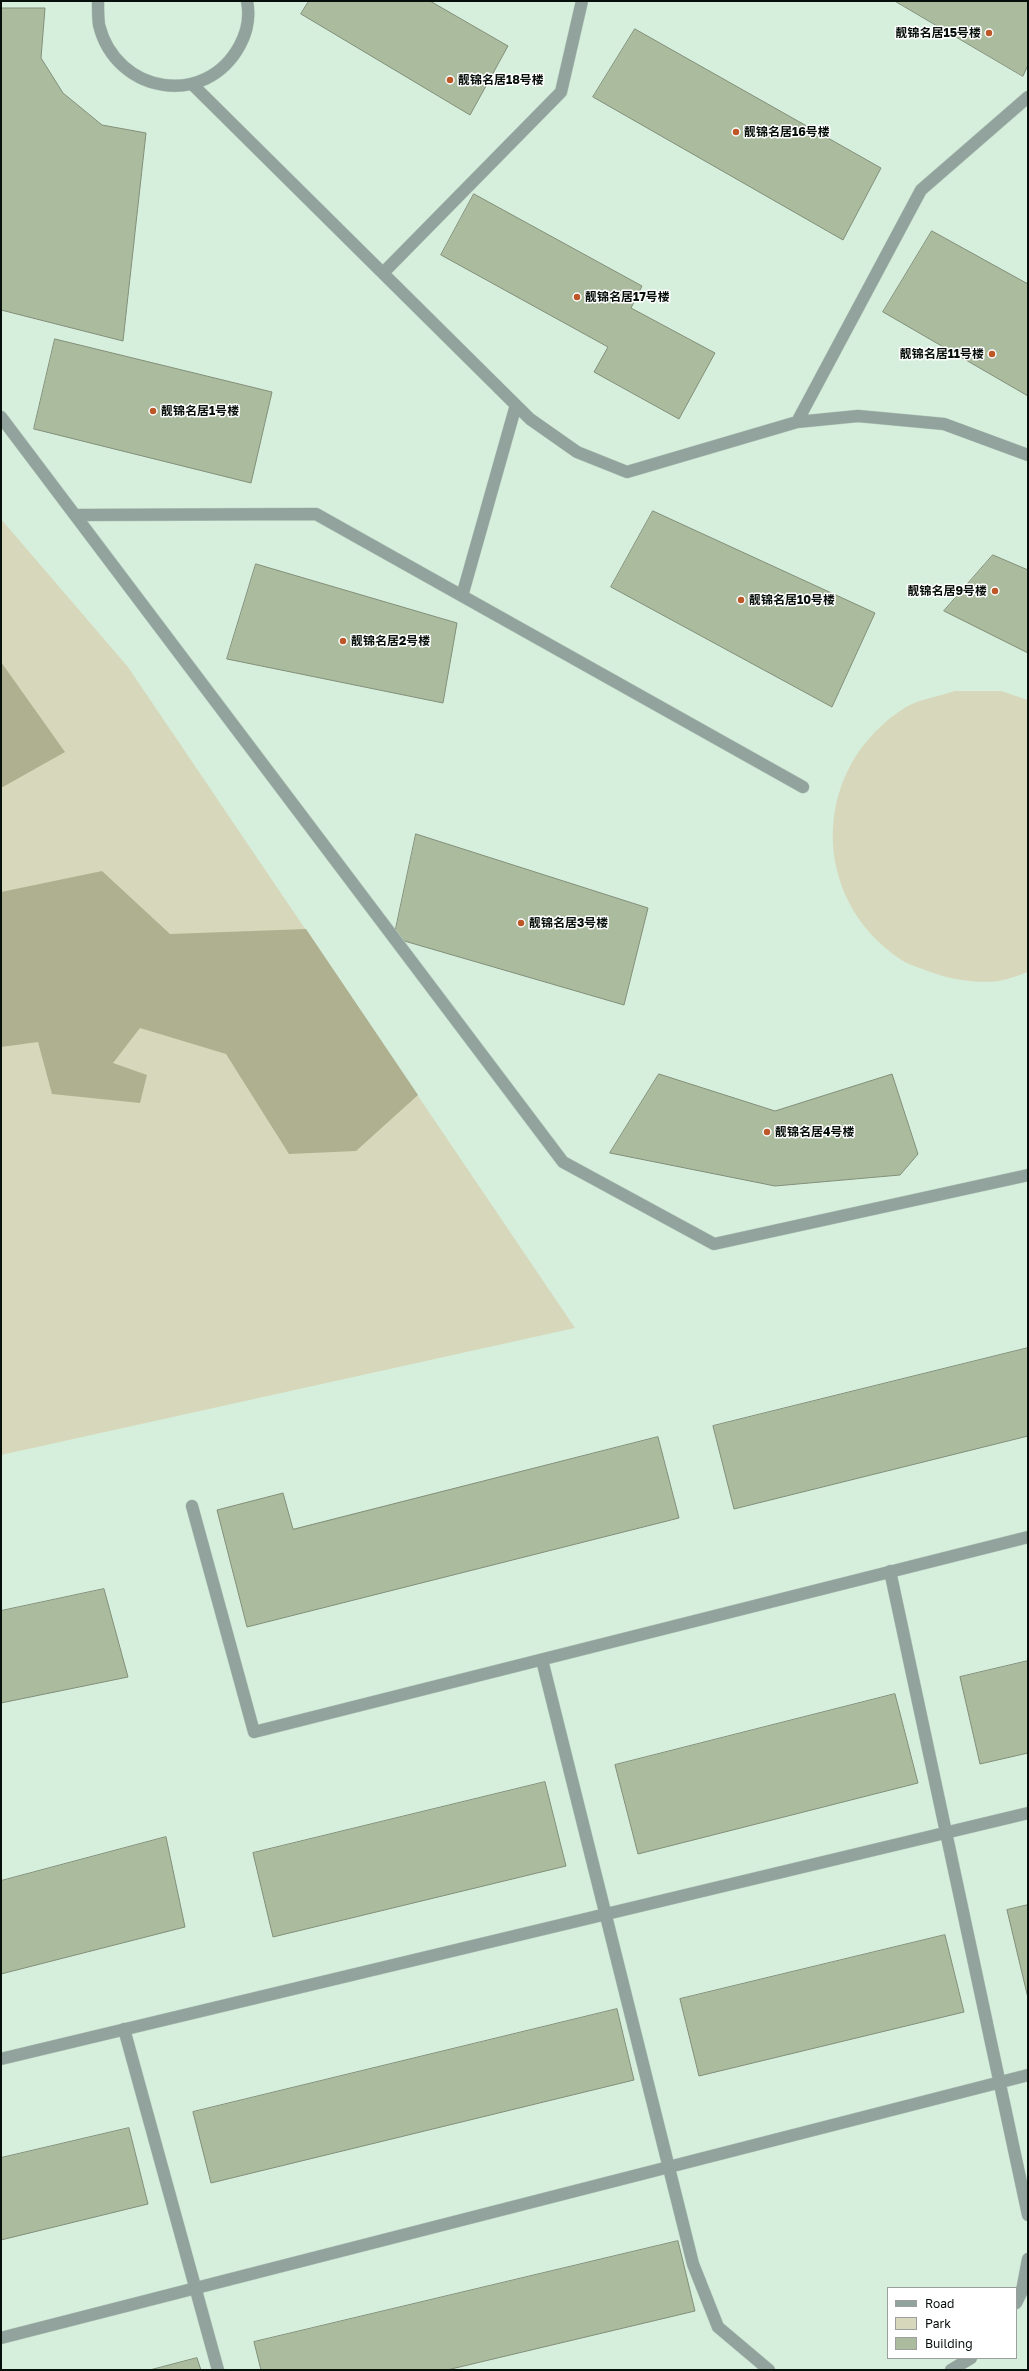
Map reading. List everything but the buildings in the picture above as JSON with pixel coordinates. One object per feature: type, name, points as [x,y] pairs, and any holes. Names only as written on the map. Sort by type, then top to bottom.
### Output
[{"type":"street","points":[[98,1],[99,24],[105,43],[112,56],[123,67],[144,80],[168,86],[192,84],[210,77],[233,57],[245,35],[249,11],[247,1]]},
{"type":"street","points":[[383,273],[561,92],[582,1]]},
{"type":"street","points":[[192,84],[530,419],[577,452],[627,472],[797,422],[858,416],[944,424],[1028,455]]},
{"type":"street","points":[[797,422],[921,190],[1028,97]]},
{"type":"street","points":[[462,596],[516,405]]},
{"type":"street","points":[[1,417],[563,1162],[714,1244],[1028,1175]]},
{"type":"street","points":[[76,515],[316,514],[803,787]]},
{"type":"street","points":[[192,1506],[254,1732],[1028,1537]]},
{"type":"street","points":[[890,1572],[1028,2214]]},
{"type":"street","points":[[542,1660],[694,2264],[718,2327],[769,2370]]},
{"type":"street","points":[[1,2059],[1028,1813]]},
{"type":"street","points":[[124,2029],[218,2370]]},
{"type":"street","points":[[1,2338],[1028,2075]]},
{"type":"street","points":[[1017,2302],[1025,2290],[1028,2259]]},
{"type":"street","points":[[951,2370],[969,2359]]},
{"type":"green space","points":[[1,519],[128,667],[575,1328],[1,1455]]},
{"type":"green space","points":[[1,662],[65,752],[1,788]]},
{"type":"green space","points":[[955,691],[1001,691],[1028,700],[1028,972],[999,981],[981,982],[952,978],[915,967],[900,959],[870,933],[849,902],[836,868],[833,832],[838,796],[852,763],[875,732],[906,707]]},
{"type":"green space","points":[[102,871],[170,934],[306,929],[418,1095],[356,1151],[289,1154],[226,1054],[140,1028],[113,1063],[147,1075],[140,1103],[52,1094],[38,1042],[1,1047],[1,892]]},
{"type":"place","name":"靓锦名居15号楼","points":[[989,33]]},
{"type":"place","name":"靓锦名居18号楼","points":[[450,80]]},
{"type":"place","name":"靓锦名居16号楼","points":[[736,132]]},
{"type":"place","name":"靓锦名居17号楼","points":[[577,297]]},
{"type":"place","name":"靓锦名居11号楼","points":[[992,354]]},
{"type":"place","name":"靓锦名居1号楼","points":[[153,411]]},
{"type":"place","name":"靓锦名居9号楼","points":[[995,591]]},
{"type":"place","name":"靓锦名居10号楼","points":[[741,600]]},
{"type":"place","name":"靓锦名居2号楼","points":[[343,641]]},
{"type":"place","name":"靓锦名居3号楼","points":[[521,923]]},
{"type":"place","name":"靓锦名居4号楼","points":[[767,1132]]}]
